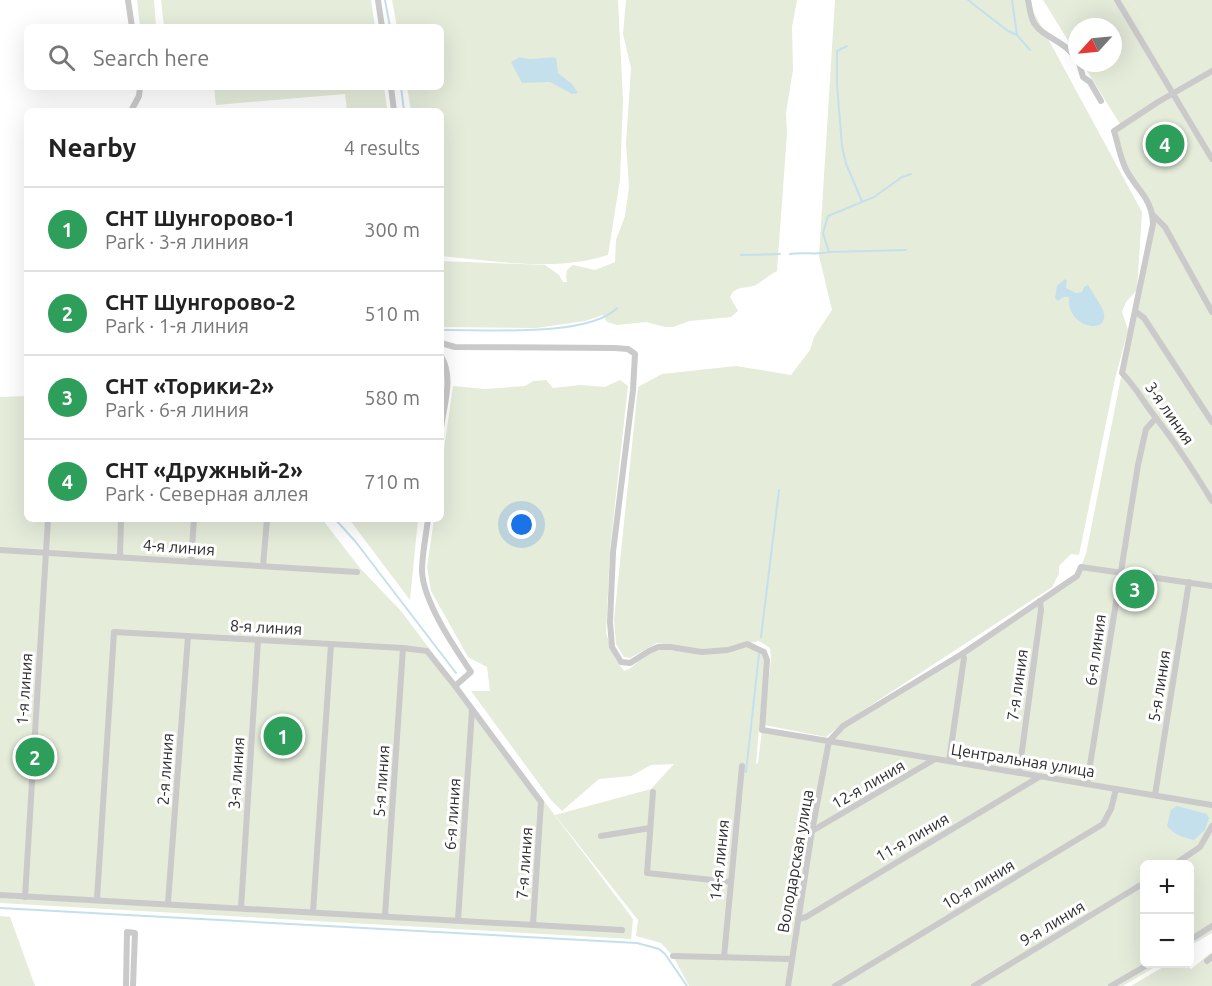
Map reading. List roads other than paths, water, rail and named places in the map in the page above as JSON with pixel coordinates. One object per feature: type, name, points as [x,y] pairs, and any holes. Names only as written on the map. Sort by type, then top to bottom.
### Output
[{"type":"street","points":[[128,0],[132,24]]},
{"type":"street","points":[[378,0],[382,24]]},
{"type":"street","points":[[1028,0],[1033,20],[1039,30],[1068,48]]},
{"type":"street","points":[[1117,0],[1212,159]]},
{"type":"street","points":[[1212,71],[1120,125],[1114,131],[1127,172],[1140,187],[1153,215],[1165,227],[1212,312]]},
{"type":"street","points":[[1081,72],[1101,100]]},
{"type":"street","points":[[133,108],[140,90]]},
{"type":"street","points":[[391,90],[394,108]]},
{"type":"street","points":[[1153,215],[1136,312],[1144,318],[1212,422]]},
{"type":"street","name":"3-я линия","points":[[1136,312],[1122,373],[1133,384],[1167,431],[1212,501]]},
{"type":"street","name":"Центральная улица","points":[[444,344],[455,347],[615,348],[633,351],[636,361],[613,552],[610,635],[616,655],[621,662],[630,663],[658,647],[670,646],[702,652],[728,650],[747,644],[764,652],[767,660],[762,730],[1212,805]]},
{"type":"street","points":[[444,360],[447,365],[448,377],[444,406]]},
{"type":"street","name":"6-я линия","points":[[1087,784],[1138,465],[1146,429],[1156,418]]},
{"type":"street","name":"1-я линия","points":[[25,897],[48,522]]},
{"type":"street","points":[[120,557],[121,522]]},
{"type":"street","points":[[191,561],[194,522]]},
{"type":"street","points":[[263,566],[267,522]]},
{"type":"street","points":[[428,522],[423,582],[427,596],[456,650],[471,672],[455,686],[472,710]]},
{"type":"street","name":"4-я линия","points":[[0,550],[357,572]]},
{"type":"street","points":[[829,741],[843,726],[962,654],[1077,576],[1081,567],[1212,586]]},
{"type":"street","name":"5-я линия","points":[[1155,795],[1189,582]]},
{"type":"street","name":"7-я линия","points":[[1019,773],[1041,610],[1040,601]]},
{"type":"street","name":"8-я линия","points":[[97,899],[114,632],[416,649],[427,651],[455,686]]},
{"type":"street","name":"2-я линия","points":[[168,903],[188,636]]},
{"type":"street","name":"3-я линия","points":[[241,908],[258,640]]},
{"type":"street","points":[[313,912],[331,644]]},
{"type":"street","name":"5-я линия","points":[[385,916],[403,648]]},
{"type":"street","points":[[949,761],[964,658],[962,654]]},
{"type":"street","name":"6-я линия","points":[[458,920],[472,710]]},
{"type":"street","name":"7-я линия","points":[[472,710],[541,802],[533,925]]},
{"type":"street","name":"Володарская улица","points":[[788,986],[829,741]]},
{"type":"street","name":"12-я линия","points":[[813,831],[935,759]]},
{"type":"street","name":"14-я линия","points":[[724,957],[742,766]]},
{"type":"street","name":"11-я линия","points":[[798,919],[806,917],[1039,777]]},
{"type":"street","name":"10-я линия","points":[[835,986],[1103,824],[1111,809],[1116,789]]},
{"type":"street","points":[[653,792],[647,873],[730,882]]},
{"type":"street","points":[[1181,860],[1200,847],[1212,826]]},
{"type":"street","points":[[601,836],[650,828]]},
{"type":"street","name":"9-я линия","points":[[974,986],[1140,885]]},
{"type":"street","points":[[0,895],[622,930]]},
{"type":"street","points":[[1194,937],[1212,926]]},
{"type":"street","points":[[126,986],[127,932],[135,933],[133,986]]},
{"type":"street","points":[[673,956],[791,959]]},
{"type":"street","points":[[1111,986],[1141,968]]},
{"type":"water","points":[[520,57],[556,58],[558,73],[572,84],[578,93],[572,94],[550,82],[522,83],[511,62]]},
{"type":"water","points":[[1065,279],[1066,288],[1076,293],[1082,292],[1088,285],[1104,314],[1104,321],[1100,325],[1087,325],[1080,322],[1070,307],[1069,297],[1063,297],[1058,301],[1055,298],[1057,286]]},
{"type":"water","points":[[1128,580],[1149,583],[1148,601],[1127,596],[1124,586]]},
{"type":"water","points":[[1177,806],[1207,814],[1209,818],[1205,830],[1194,840],[1179,835],[1167,826],[1171,810]]},
{"type":"waterway","points":[[385,0],[389,24]]},
{"type":"waterway","points":[[968,0],[1008,31],[1017,35],[1030,50]]},
{"type":"waterway","points":[[1012,0],[1017,35]]},
{"type":"waterway","points":[[847,46],[837,51],[842,146],[846,164],[862,201]]},
{"type":"waterway","points":[[401,90],[404,108]]},
{"type":"waterway","points":[[829,252],[823,233],[828,216],[874,197],[902,177],[911,174]]},
{"type":"waterway","points":[[790,254],[906,250]]},
{"type":"waterway","points":[[741,255],[780,254]]},
{"type":"waterway","points":[[444,330],[507,331],[559,328],[603,318],[617,308]]},
{"type":"waterway","points":[[761,637],[779,490]]},
{"type":"waterway","points":[[338,522],[355,541],[456,673]]},
{"type":"waterway","points":[[746,772],[759,654]]},
{"type":"waterway","points":[[0,908],[637,943],[659,949],[665,954],[687,986]]},
{"type":"place","name":"СНТ «Дружный-2»","points":[[1165,144]]},
{"type":"place","name":"СНТ «Торики-2»","points":[[1135,589]]},
{"type":"place","name":"СНТ Шунгорово-1","points":[[283,736]]},
{"type":"place","name":"СНТ Шунгорово-2","points":[[35,757]]}]
